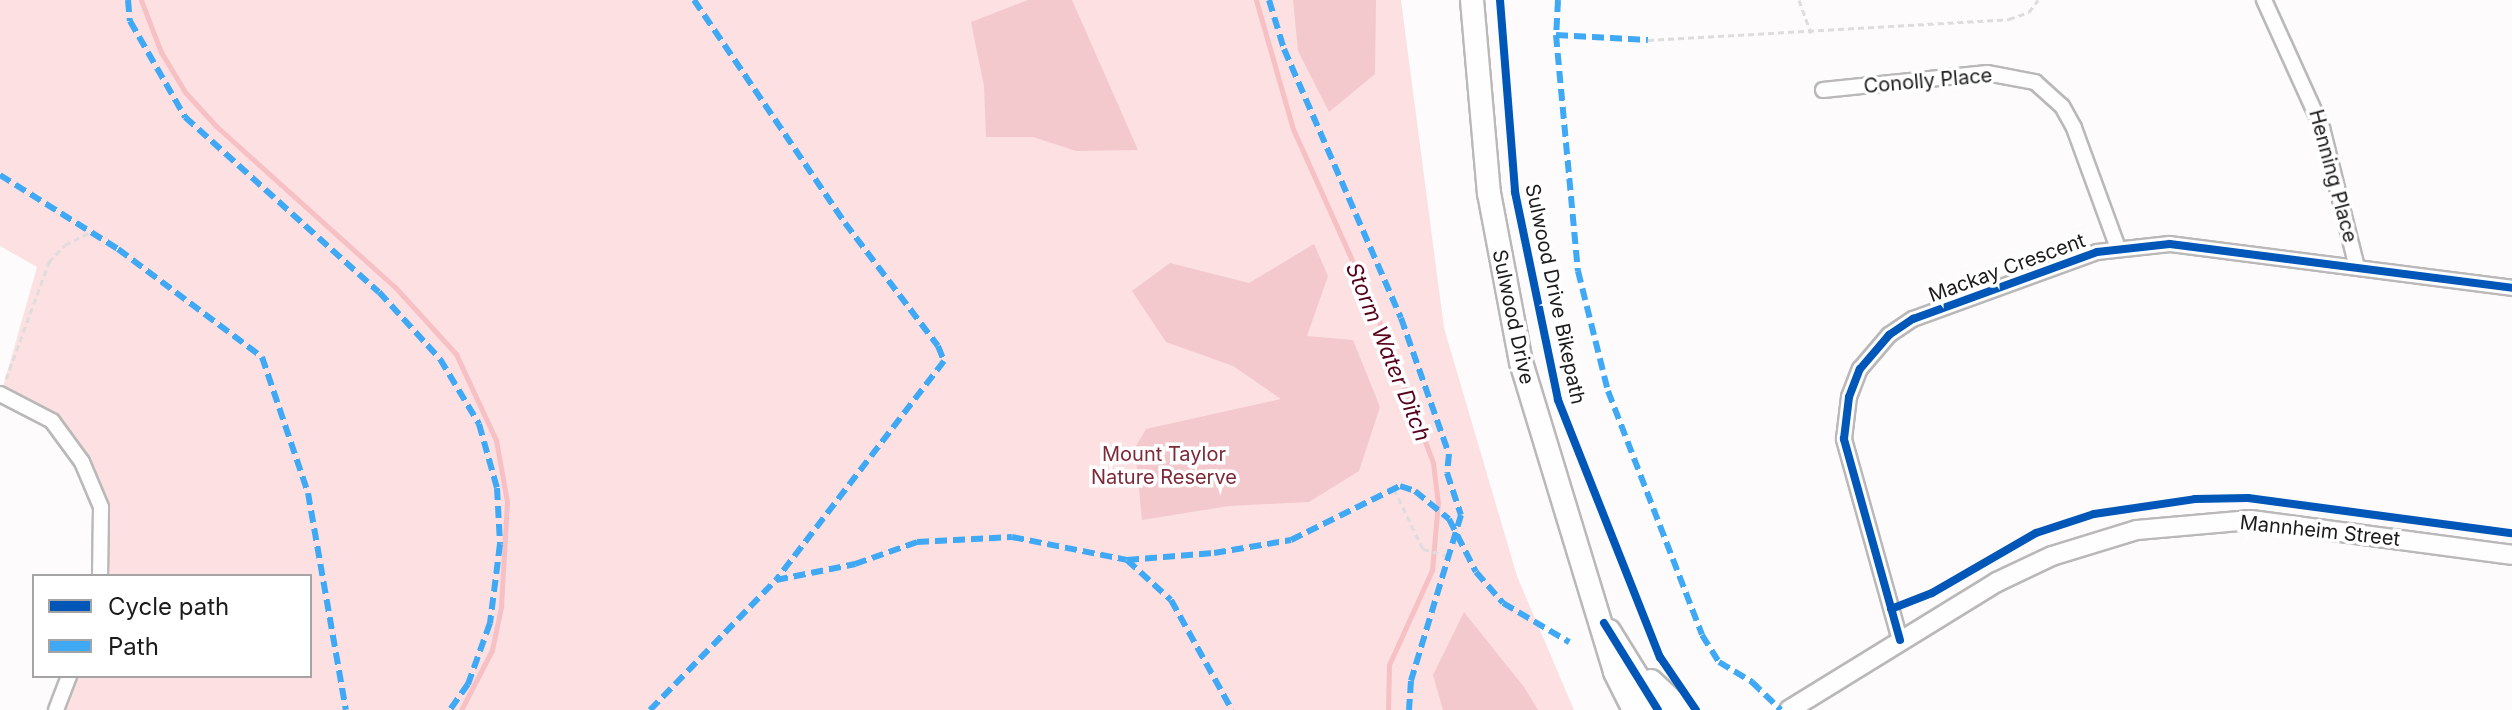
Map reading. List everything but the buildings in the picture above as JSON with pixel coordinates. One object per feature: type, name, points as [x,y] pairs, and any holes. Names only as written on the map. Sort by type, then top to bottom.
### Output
[{"type":"main road","name":"Sulwood Drive","points":[[1472,0],[1487,179],[1509,306],[1552,471],[1604,623],[1615,672],[1634,710]]},
{"type":"main road","name":"Sulwood Drive","points":[[1604,623],[1631,660],[1658,710]]},
{"type":"main road","points":[[1631,660],[1682,710]]},
{"type":"street","name":"Henning Place","points":[[2264,0],[2322,128],[2357,267]]},
{"type":"street","name":"Conolly Place","points":[[1823,90],[1987,73],[2035,82],[2062,106],[2074,128],[2118,248]]},
{"type":"street","name":"Mackay Crescent","points":[[1900,640],[1846,453],[1845,411],[1860,369],[1889,335],[1913,319],[2056,265],[2118,248],[2221,247],[2512,288]]},
{"type":"street","points":[[0,394],[52,421],[82,462],[101,507],[100,574]]},
{"type":"street","name":"Mannheim Street","points":[[1789,710],[1997,582],[2052,556],[2123,534],[2195,522],[2279,522],[2512,555]]},
{"type":"street","points":[[56,710],[68,678]]},
{"type":"path","points":[[1799,0],[1811,33]]},
{"type":"path","points":[[1648,40],[1811,33],[2009,19],[2029,12],[2038,0]]},
{"type":"path","points":[[0,394],[49,262],[65,245],[91,232]]},
{"type":"path","points":[[1394,489],[1423,549],[1448,556]]},
{"type":"green space","name":"Mount Taylor Nature Reserve","points":[[0,0],[1401,0],[1444,328],[1517,576],[1574,710],[56,710],[68,678],[312,678],[312,574],[100,574],[101,507],[52,421],[1,394],[37,267],[0,246]]},
{"type":"green space","points":[[1028,0],[1072,0],[1138,150],[1076,151],[1033,137],[986,137],[984,86],[971,22]]},
{"type":"green space","points":[[1293,0],[1376,0],[1375,74],[1329,112],[1298,51]]},
{"type":"green space","name":"Mount Taylor Nature Reserve","points":[[1314,244],[1328,276],[1307,336],[1353,340],[1380,407],[1359,471],[1309,502],[1229,506],[1142,520],[1135,448],[1146,429],[1281,399],[1233,366],[1166,342],[1132,291],[1170,263],[1249,283]]},
{"type":"green space","points":[[1464,612],[1524,687],[1538,710],[1443,710],[1433,675]]},
{"type":"waterway","points":[[141,0],[161,52],[185,92],[216,126],[395,287],[456,354],[496,440],[507,502],[501,607],[492,650],[461,710]]},
{"type":"waterway","name":"Storm Water Ditch","points":[[1256,0],[1293,129],[1377,316],[1433,463],[1438,502],[1432,570],[1389,665],[1388,710]]},
{"type":"marked path","points":[[128,0],[130,21],[185,117],[379,292],[440,359],[479,424],[497,488],[500,544],[490,623],[468,684],[450,710]]},
{"type":"marked path","points":[[694,0],[845,223],[938,346],[944,361],[776,580]]},
{"type":"marked path","points":[[1269,0],[1284,49],[1401,318],[1449,454],[1447,473],[1461,515],[1411,681],[1409,710]]},
{"type":"marked path","points":[[1558,0],[1556,35],[1578,271],[1608,391],[1702,635],[1719,662],[1752,682],[1781,710]]},
{"type":"marked path","points":[[1556,35],[1648,40]]},
{"type":"marked path","points":[[0,175],[118,249],[262,357],[308,493],[346,710]]},
{"type":"marked path","points":[[650,710],[776,580],[855,564],[917,542],[1012,537],[1127,560],[1214,553],[1291,540],[1400,486],[1415,491],[1449,519],[1476,572],[1503,603],[1569,642]]},
{"type":"marked path","points":[[1127,560],[1171,600],[1232,710]]},
{"type":"cycle path","name":"Sulwood Drive Bikepath","points":[[1500,0],[1515,192],[1558,400],[1660,657],[1696,710]]},
{"type":"cycle path","points":[[1900,640],[1844,439],[1849,397],[1860,369],[1889,335],[1913,319],[2097,252],[2170,244],[2512,288]]},
{"type":"cycle path","points":[[1891,609],[1932,593],[2036,533],[2094,514],[2195,499],[2248,498],[2512,533]]},
{"type":"cycle path","points":[[1604,623],[1658,710]]}]
